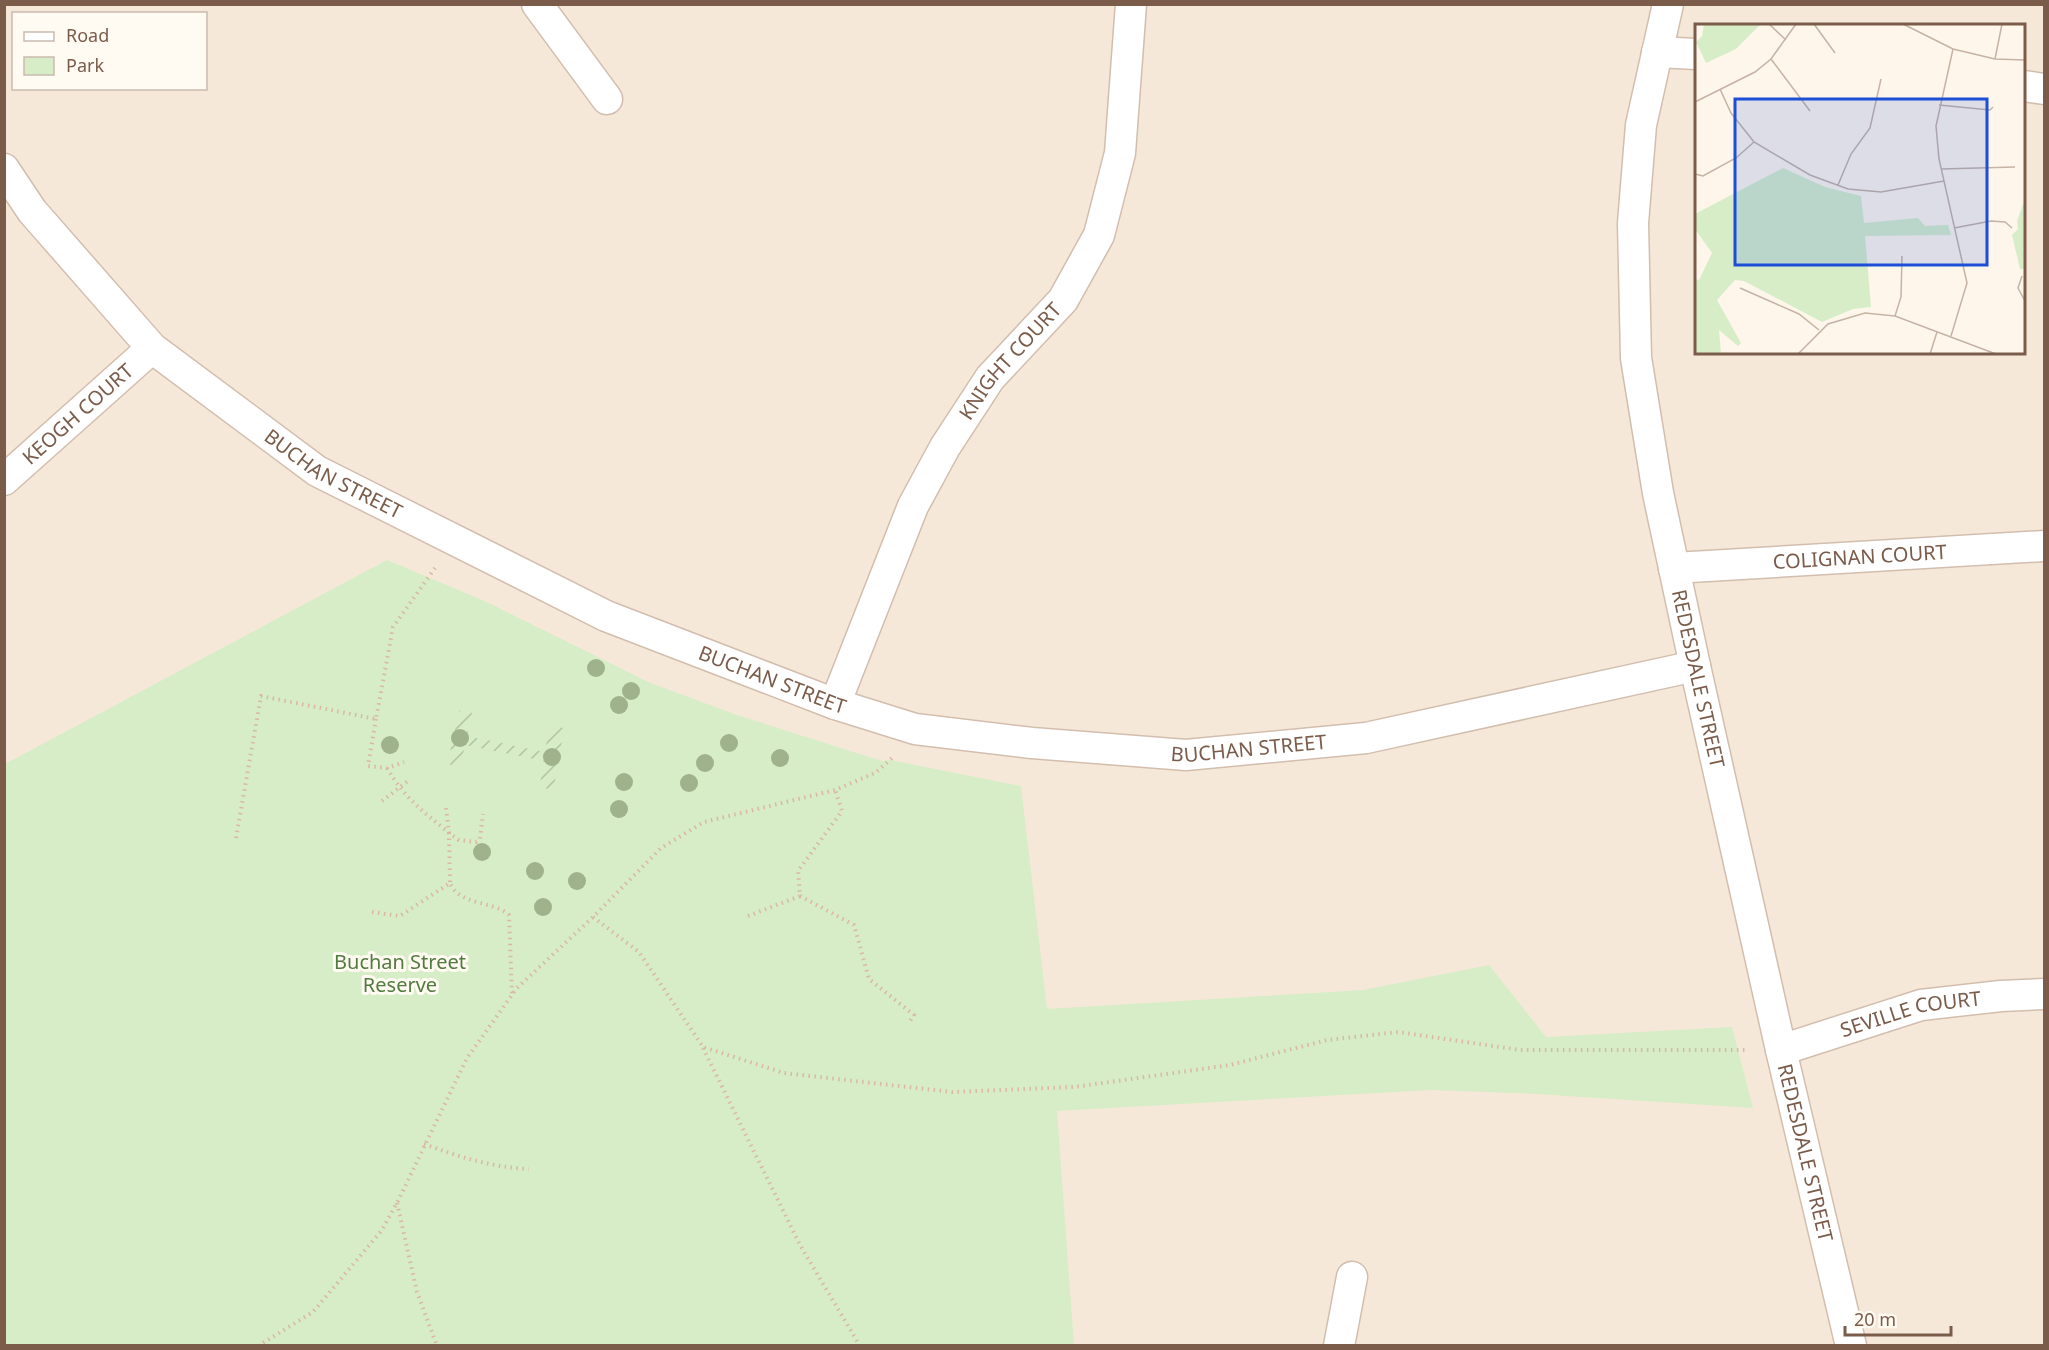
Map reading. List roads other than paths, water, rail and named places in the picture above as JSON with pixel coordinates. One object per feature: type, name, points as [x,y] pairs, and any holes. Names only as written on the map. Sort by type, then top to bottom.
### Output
[{"type":"street","points":[[537,4],[607,99]]},
{"type":"street","name":"KNIGHT COURT","points":[[834,704],[913,506],[945,447],[990,378],[1063,300],[1099,235],[1120,153],[1131,4]]},
{"type":"street","name":"REDESDALE STREET","points":[[1668,4],[1641,125],[1633,223],[1636,358],[1658,493],[1695,666],[1781,1050],[1851,1346]]},
{"type":"street","points":[[1656,52],[1695,54]]},
{"type":"street","points":[[2025,86],[2044,89]]},
{"type":"street","name":"BUCHAN STREET","points":[[4,169],[32,211],[152,348],[317,471],[606,616],[834,704],[915,729],[1032,744],[1186,755],[1366,738],[1695,666]]},
{"type":"street","name":"KEOGH COURT","points":[[4,480],[152,348]]},
{"type":"street","name":"COLIGNAN COURT","points":[[1674,568],[2044,546]]},
{"type":"street","name":"SEVILLE COURT","points":[[1781,1050],[1921,1005],[2001,996],[2044,994]]},
{"type":"street","points":[[1339,1346],[1352,1277]]},
{"type":"park label","name":"Buchan Street Reserve","points":[[400,974]]}]
